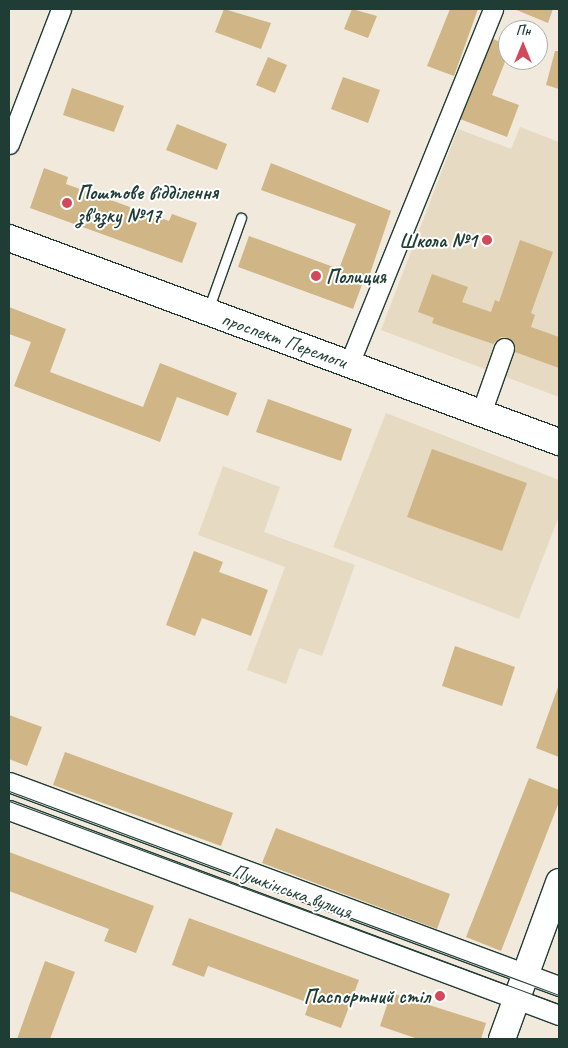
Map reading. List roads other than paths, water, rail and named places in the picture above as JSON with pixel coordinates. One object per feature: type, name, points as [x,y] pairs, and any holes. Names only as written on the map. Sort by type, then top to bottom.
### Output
[{"type":"main road","name":"проспект Перемоги","points":[[9,238],[559,442]]},
{"type":"main road","points":[[502,1039],[559,882]]},
{"type":"street","points":[[9,144],[61,9]]},
{"type":"street","points":[[348,364],[493,9]]},
{"type":"street","points":[[481,413],[504,348]]},
{"type":"street","name":"Пушкінська вулиця","points":[[9,782],[559,986]]},
{"type":"street","name":"Пушкінська вулиця","points":[[9,810],[559,1015]]},
{"type":"lane","points":[[207,312],[241,218]]},
{"type":"tram line","points":[[9,791],[559,995]]},
{"type":"tram line","points":[[9,801],[559,1004]]},
{"type":"place","name":"Поштове відділення зв'язку №17","points":[[67,203]]},
{"type":"place","name":"Школа №1","points":[[487,240]]},
{"type":"place","name":"Полиция","points":[[316,276]]},
{"type":"place","name":"Паспортний стіл","points":[[440,996]]}]
